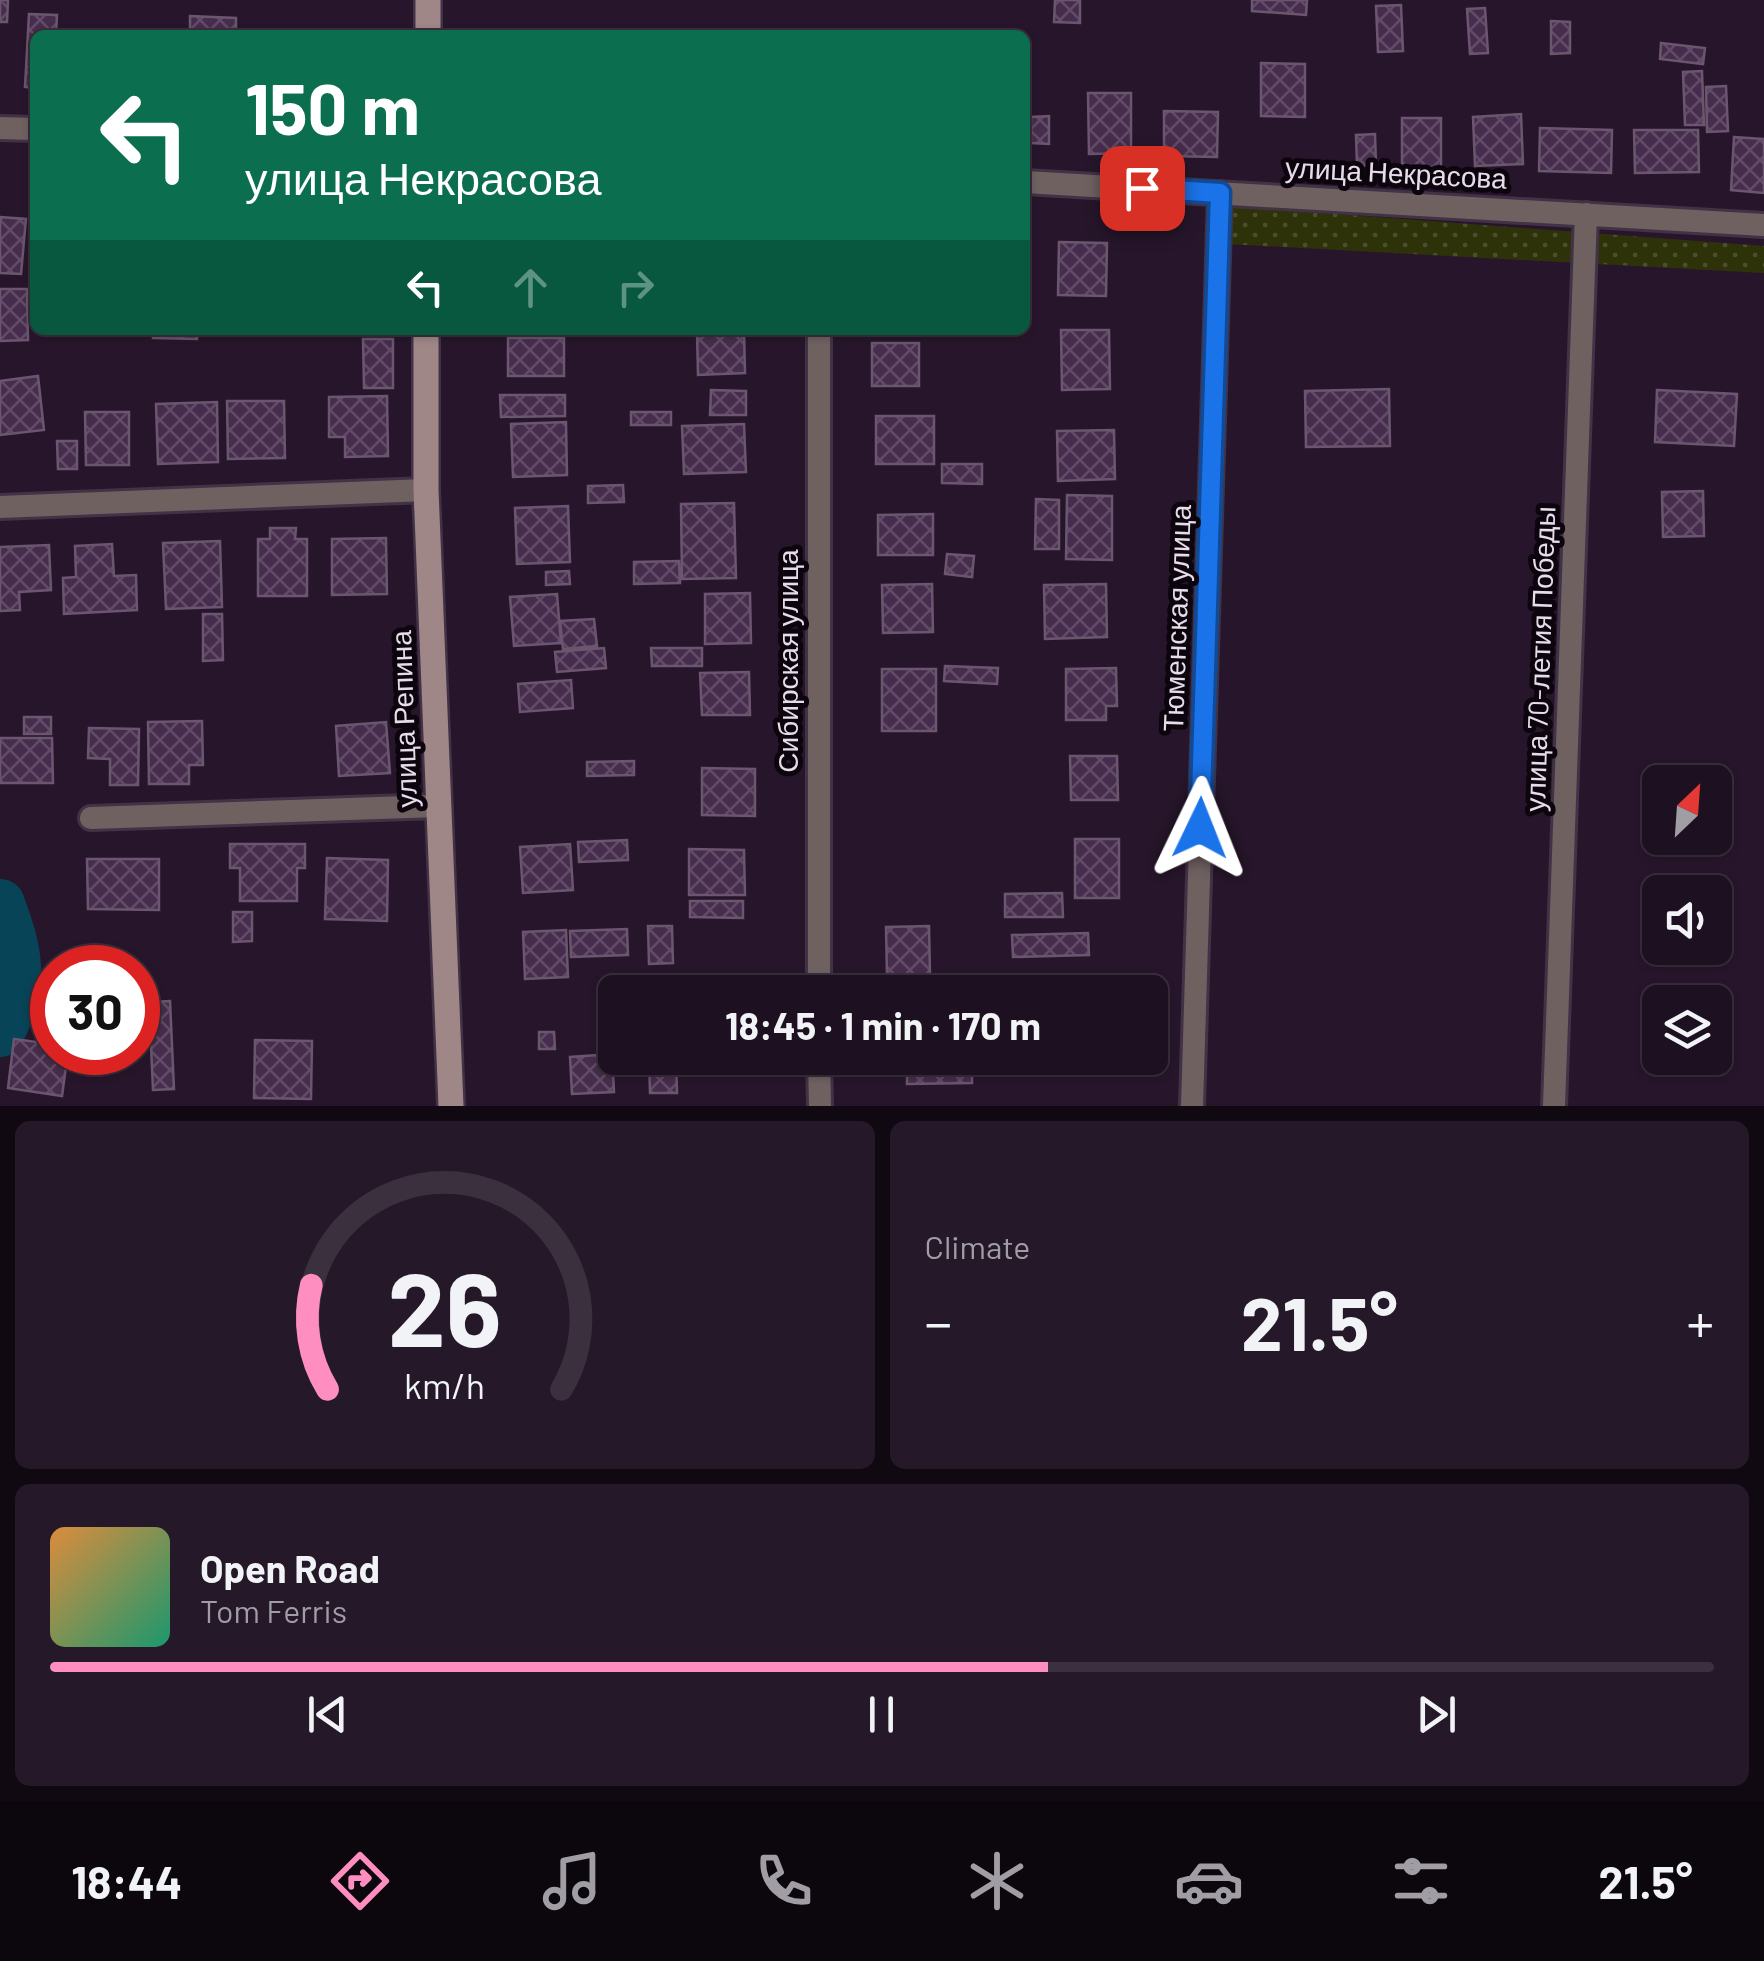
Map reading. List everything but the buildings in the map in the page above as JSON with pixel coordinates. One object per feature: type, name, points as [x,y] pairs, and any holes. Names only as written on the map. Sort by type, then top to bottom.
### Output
[{"type":"street","points":[[428,0],[428,30]]},
{"type":"street","points":[[0,128],[30,130]]},
{"type":"street","name":"улица Некрасова","points":[[1030,182],[1764,225]]},
{"type":"street","name":"Тюменская улица","points":[[1192,1106],[1220,193]]},
{"type":"street","name":"улица 70-летия Победы","points":[[1554,1106],[1586,214]]},
{"type":"street","name":"улица Репина","points":[[426,335],[426,490],[436,806],[451,1106]]},
{"type":"street","name":"Сибирская улица","points":[[819,335],[819,975]]},
{"type":"street","points":[[0,507],[426,490]]},
{"type":"street","points":[[91,818],[436,806]]},
{"type":"street","points":[[820,1075],[820,1106]]},
{"type":"green space","points":[[1231,206],[1764,246],[1764,273],[1226,244]]},
{"type":"waterway","points":[[0,904],[16,968],[13,998],[0,1032]]},
{"type":"route","points":[[1142,188],[1220,193],[1200,828]]}]
